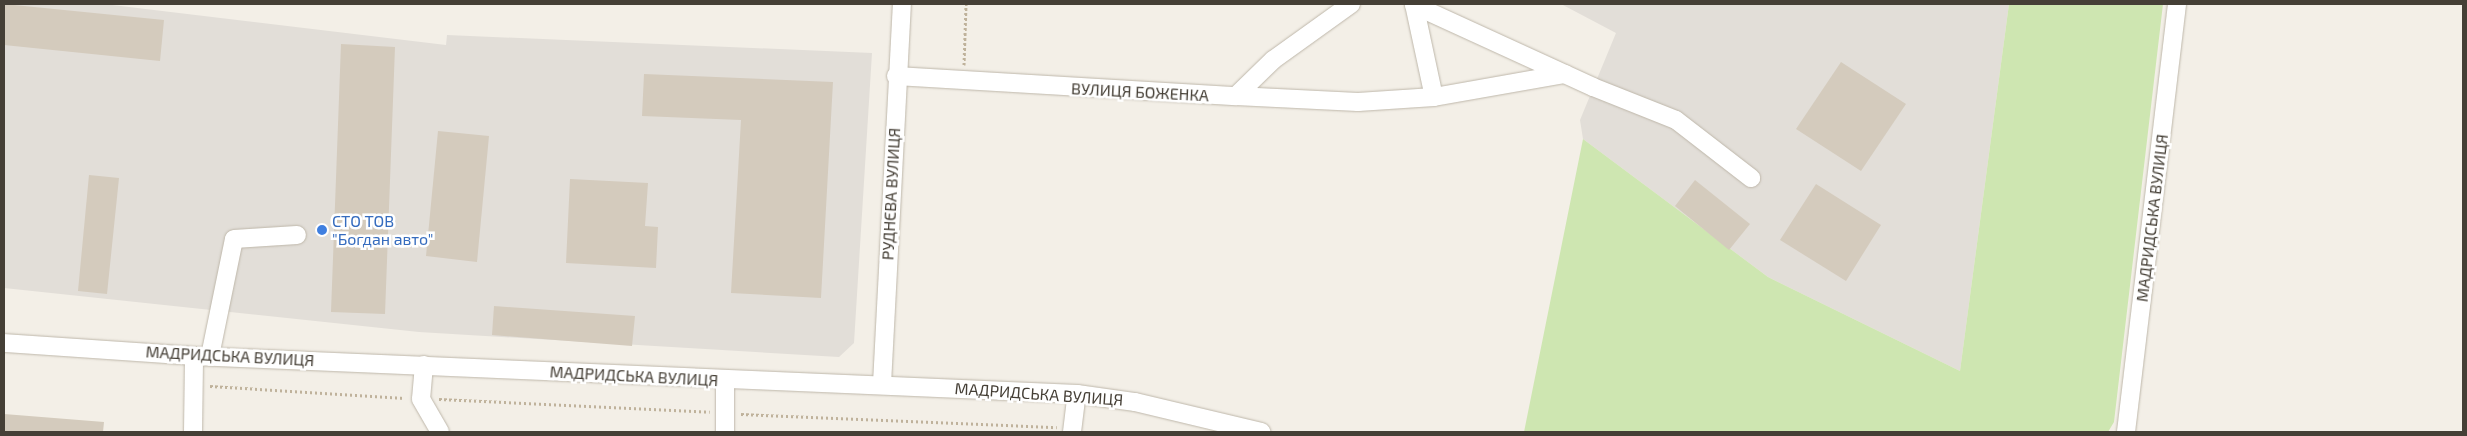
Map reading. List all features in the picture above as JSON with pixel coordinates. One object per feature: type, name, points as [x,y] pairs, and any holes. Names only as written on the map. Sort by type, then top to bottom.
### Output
[{"type":"street","name":"РУДНЄВА ВУЛИЦЯ","points":[[882,384],[896,76],[902,4]]},
{"type":"street","points":[[1236,96],[1273,60],[1351,4]]},
{"type":"street","points":[[1414,4],[1565,74],[1676,120],[1751,178]]},
{"type":"street","points":[[1414,4],[1434,97]]},
{"type":"street","name":"МАДРИДСЬКА ВУЛИЦЯ","points":[[2126,432],[2177,4]]},
{"type":"street","name":"ВУЛИЦЯ БОЖЕНКА","points":[[896,76],[1358,102],[1434,97],[1565,74]]},
{"type":"street","points":[[192,432],[194,385],[234,239],[297,235]]},
{"type":"street","name":"МАДРИДСЬКА ВУЛИЦЯ","points":[[4,343],[202,356],[424,365],[725,381],[882,384],[1077,394],[1135,402],[1261,432]]},
{"type":"street","points":[[424,365],[421,398],[440,432]]},
{"type":"street","points":[[725,381],[725,432]]},
{"type":"street","points":[[1072,430],[1077,394]]},
{"type":"path","points":[[964,80],[966,4]]},
{"type":"path","points":[[194,385],[1072,430]]},
{"type":"shaded area","points":[[4,4],[104,4],[446,45],[447,35],[872,53],[854,343],[839,357],[419,332],[4,288]]},
{"type":"shaded area","points":[[1561,4],[2009,4],[1960,371],[1768,277],[1583,139],[1580,120],[1616,33]]},
{"type":"green space","points":[[2009,4],[2163,4],[2114,422],[2108,432],[1524,432],[1583,139],[1768,277],[1960,371]]},
{"type":"building","points":[[4,4],[164,20],[160,61],[4,45]]},
{"type":"building","points":[[341,44],[395,47],[385,314],[331,312]]},
{"type":"building","points":[[1841,62],[1906,104],[1861,171],[1796,129]]},
{"type":"building","points":[[644,74],[833,82],[821,298],[731,293],[741,120],[642,116]]},
{"type":"building","points":[[438,131],[489,136],[477,262],[426,256]]},
{"type":"building","points":[[89,175],[119,178],[107,294],[78,291]]},
{"type":"building","points":[[570,179],[648,183],[645,226],[658,227],[656,268],[566,263]]},
{"type":"building","points":[[1695,180],[1750,224],[1729,250],[1675,206]]},
{"type":"building","points":[[1816,184],[1881,225],[1846,281],[1780,240]]},
{"type":"building","points":[[494,306],[635,316],[632,346],[492,335]]},
{"type":"building","points":[[4,414],[104,422],[103,432],[4,432]]},
{"type":"place","name":"СТО ТОВ \"Богдан авто\"","points":[[322,230]]}]
